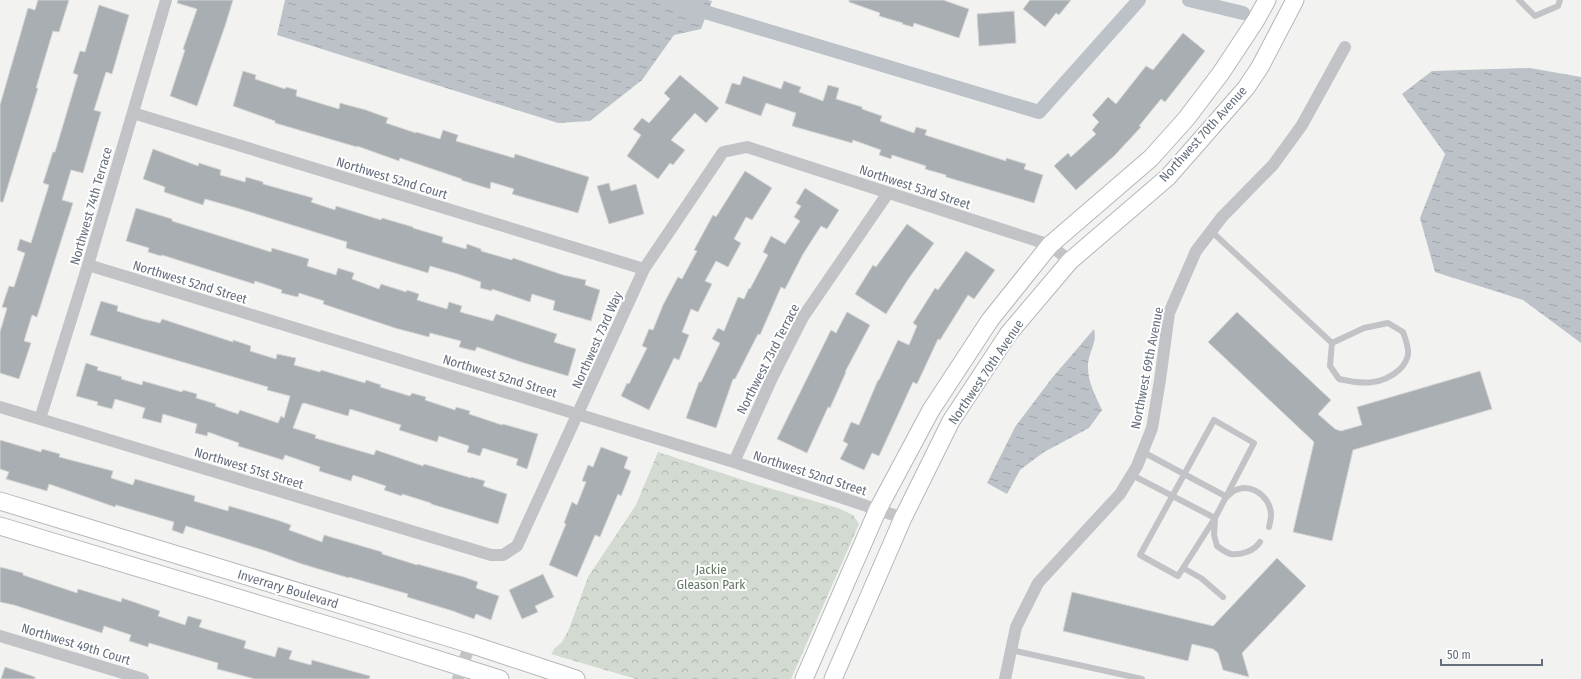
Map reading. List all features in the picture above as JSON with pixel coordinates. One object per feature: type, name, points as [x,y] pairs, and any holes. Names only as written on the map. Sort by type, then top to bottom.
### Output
[{"type":"street","name":"Northwest 74th Terrace","points":[[40,419],[88,265],[166,0]]},
{"type":"street","name":"Northwest 70th Avenue","points":[[804,679],[878,510],[931,410],[990,320],[1050,245],[1151,158],[1180,126],[1221,73],[1256,20],[1267,0]]},
{"type":"street","name":"Northwest 70th Avenue","points":[[833,679],[904,518],[951,421],[1009,333],[1070,261],[1168,177],[1246,88],[1260,67],[1295,0]]},
{"type":"street","name":"Northwest 69th Avenue","points":[[1005,679],[1016,627],[1038,583],[1120,494],[1137,466],[1152,428],[1169,312],[1196,251],[1222,217],[1273,165],[1302,125],[1345,47]]},
{"type":"street","name":"Northwest 52nd Court","points":[[132,113],[644,269]]},
{"type":"street","points":[[1180,126],[1199,142]]},
{"type":"street","name":"Northwest 73rd Way","points":[[491,555],[502,555],[517,546],[644,269],[723,152],[747,147]]},
{"type":"street","name":"Northwest 53rd Street","points":[[747,147],[1050,245],[1070,261]]},
{"type":"street","name":"Northwest 73rd Terrace","points":[[734,462],[772,378],[803,317],[888,193]]},
{"type":"street","name":"Northwest 52nd Street","points":[[88,265],[734,462],[904,518]]},
{"type":"street","name":"Northwest 51st Street","points":[[0,407],[491,555]]},
{"type":"street","name":"Inverrary Boulevard","points":[[0,502],[470,644],[576,679]]},
{"type":"street","name":"Inverrary Boulevard","points":[[0,526],[460,673],[500,679]]},
{"type":"street","name":"Northwest 49th Court","points":[[0,636],[143,679]]},
{"type":"street","points":[[460,673],[470,644]]},
{"type":"lane","points":[[1519,0],[1535,16],[1558,6],[1560,0]]},
{"type":"lane","points":[[1211,231],[1332,343]]},
{"type":"lane","points":[[1388,323],[1403,332],[1409,352],[1404,366],[1391,377],[1375,383],[1357,383],[1339,379],[1330,366],[1332,343],[1364,328],[1388,323]]},
{"type":"lane","points":[[1214,420],[1254,443],[1227,497],[1178,576],[1140,555],[1172,496],[1185,475],[1214,420]]},
{"type":"lane","points":[[1143,452],[1227,497]]},
{"type":"lane","points":[[1132,475],[1215,518]]},
{"type":"lane","points":[[1227,497],[1233,490],[1244,487],[1255,490],[1265,498],[1271,513],[1269,527]]},
{"type":"lane","points":[[1215,518],[1214,535],[1217,546],[1230,554],[1243,554],[1257,546],[1260,542]]},
{"type":"lane","points":[[1183,568],[1201,578],[1223,597]]},
{"type":"lane","points":[[1011,650],[1142,679]]},
{"type":"green space","name":"Jackie Gleason Park","points":[[658,452],[755,484],[838,508],[853,515],[859,524],[791,679],[636,679],[551,654],[562,642],[569,629],[588,577],[636,505]]},
{"type":"water","points":[[285,0],[712,1],[701,29],[674,35],[642,80],[590,121],[558,123],[277,35]]},
{"type":"water","points":[[1530,68],[1581,77],[1581,343],[1523,300],[1435,272],[1420,218],[1445,154],[1402,94],[1432,71]]},
{"type":"water","points":[[1094,329],[1095,339],[1089,358],[1088,373],[1102,410],[1089,428],[1044,452],[1020,470],[1007,494],[987,483],[1015,427],[1052,378]]},
{"type":"building","points":[[38,0],[69,0],[59,32],[53,31],[36,88],[38,88],[3,202],[0,202],[0,105],[28,8],[35,10]]},
{"type":"building","points":[[178,0],[233,0],[197,106],[170,96],[185,50],[183,49],[197,9],[177,3]]},
{"type":"building","points":[[849,0],[943,0],[969,9],[959,38],[914,23],[913,27],[902,24],[903,23],[879,16],[880,13],[849,2]]},
{"type":"building","points":[[1030,0],[1071,0],[1059,15],[1056,13],[1045,27],[1023,9]]},
{"type":"building","points":[[99,5],[129,15],[112,74],[106,72],[94,110],[101,112],[83,173],[71,170],[62,200],[73,203],[37,317],[32,315],[24,341],[31,343],[19,379],[0,373],[0,332],[7,308],[2,307],[9,286],[14,287],[25,253],[17,250],[20,239],[31,243],[49,185],[43,183],[53,152],[55,152],[78,75],[73,73],[80,51],[85,52]]},
{"type":"building","points":[[1014,11],[1016,43],[979,46],[977,14]]},
{"type":"building","points":[[1183,33],[1205,51],[1165,102],[1161,99],[1139,126],[1141,127],[1115,155],[1076,190],[1054,166],[1068,153],[1071,157],[1096,134],[1092,130],[1099,122],[1092,115],[1108,97],[1116,104],[1146,66],[1153,70]]},
{"type":"building","points":[[243,71],[256,75],[255,79],[285,89],[286,87],[297,90],[296,96],[339,109],[340,103],[366,110],[388,118],[386,123],[416,133],[440,139],[443,130],[458,135],[456,141],[514,158],[515,154],[589,177],[578,213],[512,194],[514,189],[491,182],[490,189],[400,158],[399,161],[357,146],[275,123],[275,121],[233,106]]},
{"type":"building","points":[[680,75],[719,108],[706,123],[695,113],[671,140],[685,150],[673,165],[670,163],[658,179],[627,156],[641,135],[633,129],[642,118],[649,123],[670,99],[664,93]]},
{"type":"building","points":[[743,76],[781,89],[784,81],[801,87],[799,92],[823,101],[828,85],[839,88],[836,99],[862,107],[862,109],[882,116],[880,121],[914,133],[916,127],[927,130],[925,135],[1006,161],[1006,158],[1026,164],[1024,169],[1043,175],[1034,203],[946,177],[946,175],[925,169],[926,166],[892,155],[891,159],[879,155],[881,150],[853,140],[852,143],[792,126],[796,113],[766,103],[761,116],[725,103],[732,83],[740,85]]},
{"type":"building","points":[[153,149],[198,166],[199,163],[221,170],[220,175],[245,182],[246,177],[263,182],[263,184],[313,198],[311,202],[335,210],[336,206],[381,220],[382,218],[443,237],[442,242],[466,249],[467,244],[481,249],[481,251],[512,260],[513,258],[563,275],[586,280],[585,285],[600,290],[591,321],[553,310],[555,301],[532,294],[530,302],[492,289],[492,291],[480,288],[481,282],[458,274],[430,266],[428,273],[346,248],[347,242],[237,208],[205,199],[203,205],[164,192],[165,187],[143,179]]},
{"type":"building","points":[[745,171],[772,188],[752,220],[746,217],[734,239],[741,243],[728,267],[716,261],[705,281],[712,284],[698,312],[691,309],[682,332],[689,335],[679,360],[674,358],[649,410],[621,396],[627,383],[629,384],[647,348],[642,346],[649,329],[653,330],[663,305],[678,277],[682,279],[697,251],[694,250],[713,215],[716,217]]},
{"type":"building","points":[[609,183],[611,191],[636,184],[644,214],[609,224],[597,186]]},
{"type":"building","points":[[805,188],[839,210],[827,229],[821,226],[803,254],[785,289],[781,287],[760,335],[758,334],[735,379],[733,379],[716,428],[686,418],[699,382],[701,382],[720,343],[712,339],[718,328],[724,331],[738,297],[744,299],[749,288],[750,289],[768,255],[763,252],[771,236],[785,244],[800,221],[794,217],[801,206],[796,203]]},
{"type":"building","points":[[136,208],[172,219],[172,221],[271,252],[272,248],[309,259],[307,266],[336,275],[338,268],[354,273],[352,279],[379,289],[381,284],[406,292],[407,290],[419,294],[417,300],[447,309],[449,302],[462,306],[460,312],[493,321],[496,314],[557,334],[554,342],[576,349],[568,376],[477,347],[475,351],[459,347],[461,341],[430,333],[429,337],[395,328],[323,304],[324,301],[299,293],[298,297],[281,293],[282,290],[255,281],[254,284],[148,252],[149,248],[126,241]]},
{"type":"building","points":[[907,224],[934,243],[886,314],[855,294],[873,265],[876,267]]},
{"type":"building","points":[[966,251],[995,270],[974,299],[968,295],[940,340],[938,339],[917,384],[913,382],[879,456],[872,453],[864,470],[840,459],[848,444],[843,441],[851,422],[859,425],[878,380],[898,340],[909,345],[917,326],[913,323],[935,288],[938,290]]},
{"type":"building","points":[[101,301],[118,306],[117,311],[143,319],[160,323],[162,319],[233,342],[233,340],[251,346],[250,351],[276,359],[277,354],[296,358],[294,365],[320,372],[321,370],[365,383],[366,380],[381,385],[380,387],[410,396],[412,393],[426,397],[425,400],[455,410],[456,407],[470,411],[469,414],[502,425],[503,424],[538,434],[527,469],[516,465],[518,459],[483,448],[480,456],[467,452],[469,446],[439,436],[437,442],[399,430],[401,425],[350,409],[348,416],[304,403],[302,404],[293,428],[316,435],[315,438],[374,455],[376,450],[423,466],[424,464],[485,481],[483,486],[507,494],[498,524],[402,494],[402,496],[384,490],[386,486],[353,475],[351,481],[319,471],[320,467],[285,455],[283,460],[238,446],[239,443],[208,432],[207,436],[195,433],[197,424],[163,414],[161,423],[142,418],[145,408],[115,399],[112,409],[97,405],[98,402],[76,396],[86,363],[98,367],[97,370],[122,377],[121,379],[142,385],[143,381],[182,392],[183,390],[197,394],[196,398],[216,404],[215,406],[238,414],[240,410],[278,423],[281,416],[284,418],[290,396],[267,390],[268,387],[90,335]]},
{"type":"building","points":[[847,312],[870,325],[845,372],[830,408],[828,407],[807,453],[777,439],[831,330],[836,333]]},
{"type":"building","points":[[1237,312],[1331,400],[1318,414],[1335,429],[1341,431],[1362,425],[1357,407],[1480,371],[1492,409],[1353,450],[1332,541],[1293,532],[1314,442],[1208,342]]},
{"type":"building","points":[[0,440],[41,452],[42,449],[60,454],[59,457],[113,471],[111,478],[133,485],[135,479],[195,496],[194,501],[228,511],[229,506],[277,520],[291,525],[289,530],[322,542],[324,535],[382,552],[382,554],[417,565],[478,582],[476,588],[499,596],[491,620],[476,614],[474,619],[407,597],[408,594],[302,564],[186,526],[183,534],[172,530],[174,522],[116,505],[115,507],[49,484],[47,491],[6,479],[9,472],[0,469]]},
{"type":"building","points":[[601,447],[628,457],[624,468],[631,471],[621,496],[618,494],[600,537],[595,535],[577,577],[549,565],[566,524],[564,523],[572,502],[577,505],[586,482],[582,481],[588,465],[593,467]]},
{"type":"building","points":[[1277,558],[1306,586],[1242,653],[1249,677],[1223,670],[1218,653],[1213,649],[1192,644],[1188,661],[1063,631],[1072,592],[1213,626]]},
{"type":"building","points":[[0,567],[23,573],[23,575],[77,593],[78,589],[121,602],[122,598],[160,611],[158,616],[185,625],[188,616],[202,620],[199,627],[246,641],[244,648],[275,657],[278,647],[292,651],[289,659],[311,665],[312,660],[370,676],[369,679],[255,679],[217,669],[218,663],[149,643],[148,647],[129,641],[131,635],[104,626],[102,633],[14,605],[0,602]]},
{"type":"building","points":[[543,574],[554,597],[535,606],[538,612],[522,619],[509,590]]},
{"type":"building","points":[[5,667],[35,677],[35,679],[1,679]]},
{"type":"waterway","points":[[665,0],[1039,112],[1139,0]]},
{"type":"waterway","points":[[1189,0],[1243,13]]}]
